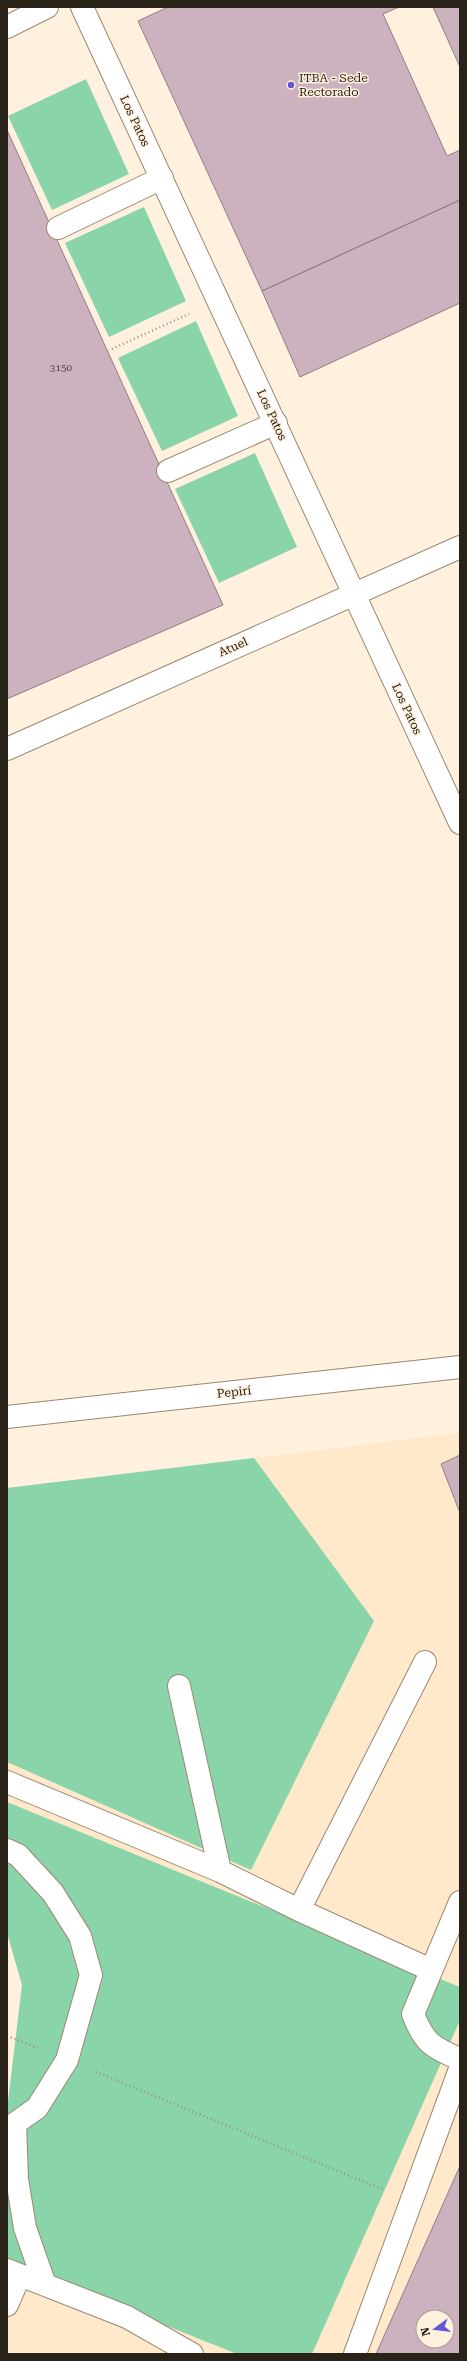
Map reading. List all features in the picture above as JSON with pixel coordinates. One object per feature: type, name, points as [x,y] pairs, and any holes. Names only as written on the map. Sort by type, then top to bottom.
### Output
[{"type":"street","points":[[7,27],[48,7]]},
{"type":"street","name":"Los Patos","points":[[82,7],[460,823]]},
{"type":"street","points":[[58,228],[162,178]]},
{"type":"street","points":[[168,471],[276,423]]},
{"type":"street","name":"Atuel","points":[[7,748],[354,592],[460,547]]},
{"type":"street","name":"Pepirí","points":[[7,1417],[460,1368]]},
{"type":"street","points":[[298,1910],[425,1662]]},
{"type":"street","points":[[179,1686],[220,1871]]},
{"type":"street","points":[[7,1782],[220,1871],[298,1910],[431,1970]]},
{"type":"street","points":[[7,1850],[18,1855],[53,1893],[80,1936],[91,1975],[67,2060],[37,2108],[11,2126],[16,2179],[24,2228],[45,2285]]},
{"type":"street","points":[[460,1902],[413,2014],[421,2034],[435,2049],[460,2059]]},
{"type":"street","points":[[354,2354],[460,2069]]},
{"type":"street","points":[[7,2305],[14,2273],[127,2317],[192,2354]]},
{"type":"path","points":[[112,349],[218,300]]},
{"type":"path","points":[[7,2036],[388,2192]]},
{"type":"shaded area","points":[[460,1433],[460,2354],[7,2354],[7,2110],[22,1985],[7,1932],[7,1488]]},
{"type":"green space","points":[[86,79],[129,174],[52,210],[8,116]]},
{"type":"green space","points":[[144,207],[186,301],[109,337],[65,243]]},
{"type":"green space","points":[[196,321],[238,416],[162,451],[118,358]]},
{"type":"green space","points":[[255,453],[297,547],[219,583],[175,489]]},
{"type":"green space","points":[[254,1458],[374,1621],[251,1870],[7,1762],[7,1488]]},
{"type":"green space","points":[[7,1802],[460,1987],[460,2020],[312,2354],[237,2354],[7,2262],[7,2110],[22,1985],[7,1933]]},
{"type":"building","name":"ITBA - Sede Rectorado","points":[[168,7],[399,7],[383,14],[447,156],[460,150],[460,200],[262,291],[138,21]]},
{"type":"building","points":[[433,7],[460,7],[460,67]]},
{"type":"building","points":[[7,130],[223,605],[7,699]]},
{"type":"building","points":[[460,200],[460,303],[300,377],[262,291]]},
{"type":"building","points":[[460,1455],[460,1513],[441,1464]]},
{"type":"building","points":[[460,2166],[460,2354],[376,2354]]},
{"type":"place","name":"ITBA - Sede Rectorado","points":[[291,85]]}]
